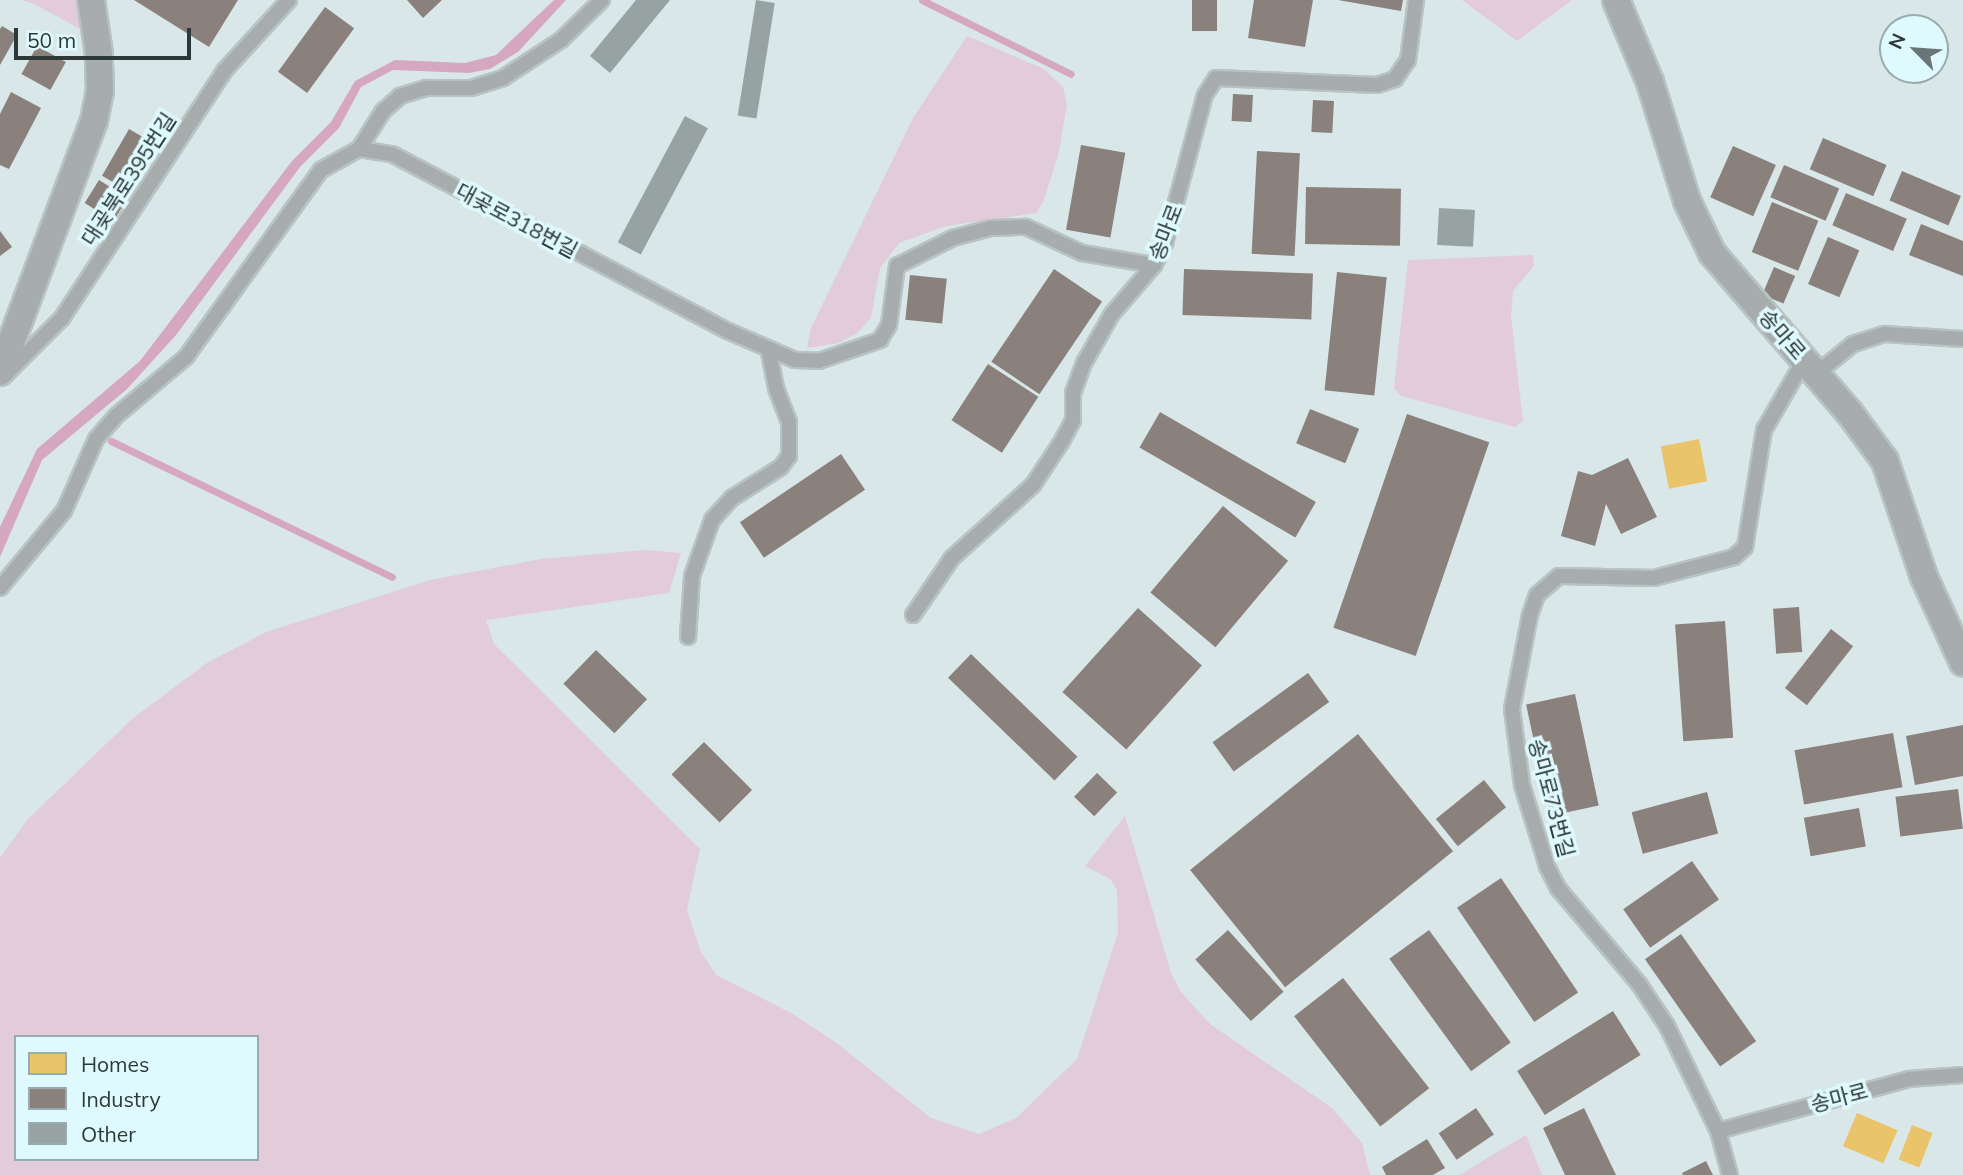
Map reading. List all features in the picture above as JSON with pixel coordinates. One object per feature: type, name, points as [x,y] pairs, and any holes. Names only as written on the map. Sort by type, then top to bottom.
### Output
[{"type":"street","points":[[1,367],[94,121],[100,66],[91,0]]},
{"type":"street","name":"송마로","points":[[1616,0],[1650,82],[1687,201],[1712,253],[1811,366],[1885,461],[1924,577],[1963,662]]},
{"type":"lane","name":"대곶북로395번길","points":[[1,367],[62,318],[224,71],[289,0]]},
{"type":"lane","points":[[0,588],[64,510],[96,439],[116,416],[186,357],[321,170],[359,149],[383,111],[400,96],[427,88],[471,88],[503,78],[561,40],[602,0]]},
{"type":"lane","name":"송마로","points":[[913,615],[952,558],[1040,474],[1073,419],[1073,393],[1084,363],[1112,314],[1154,265],[1174,218],[1205,95],[1216,78],[1377,85],[1395,79],[1408,60],[1416,0]]},
{"type":"lane","name":"대곶로318번길","points":[[359,149],[392,154],[769,351],[795,360],[819,361],[880,340],[889,325],[897,266],[953,237],[990,228],[1026,227],[1082,253],[1154,265]]},
{"type":"lane","points":[[1811,366],[1853,344],[1884,334],[1963,339]]},
{"type":"lane","points":[[688,637],[692,576],[712,520],[732,498],[781,467],[789,456],[789,422],[769,351]]},
{"type":"lane","name":"송마로73번길","points":[[1730,1175],[1718,1131],[1667,1026],[1639,984],[1558,888],[1547,866],[1522,785],[1512,709],[1537,595],[1559,576],[1654,578],[1734,557],[1745,547],[1764,430],[1811,366]]},
{"type":"lane","name":"송마로","points":[[1718,1131],[1909,1079],[1963,1075]]},
{"type":"shaded area","points":[[22,0],[77,0],[84,31],[34,4]]},
{"type":"shaded area","points":[[554,0],[566,0],[518,52],[490,69],[469,73],[393,70],[361,87],[339,128],[300,167],[176,335],[127,389],[42,460],[0,557],[0,527],[37,449],[140,361],[292,161],[331,122],[355,81],[395,60],[465,63],[496,55]]},
{"type":"shaded area","points":[[1462,0],[1572,0],[1517,41]]},
{"type":"shaded area","points":[[967,36],[1044,69],[1063,87],[1067,104],[1059,152],[1044,200],[1037,213],[946,226],[899,243],[880,268],[871,318],[857,333],[839,343],[807,348],[811,328],[913,118]]},
{"type":"shaded area","points":[[1533,255],[1534,266],[1513,291],[1511,316],[1523,421],[1515,427],[1401,396],[1394,388],[1408,260]]},
{"type":"shaded area","points":[[645,550],[681,553],[669,593],[486,620],[494,644],[700,849],[687,910],[700,950],[716,975],[791,1013],[834,1041],[931,1118],[979,1134],[1016,1118],[1077,1059],[1118,933],[1117,890],[1110,879],[1085,866],[1125,816],[1171,973],[1181,992],[1210,1024],[1332,1108],[1362,1143],[1370,1175],[0,1175],[0,858],[27,820],[132,719],[207,663],[266,632],[430,580],[541,559]]},
{"type":"shaded area","points":[[1526,1135],[1542,1175],[1459,1175]]},
{"type":"building: Homes","points":[[1699,439],[1707,481],[1669,489],[1661,446]]},
{"type":"building: Homes","points":[[1857,1113],[1898,1130],[1883,1163],[1843,1146]]},
{"type":"building: Homes","points":[[1912,1125],[1933,1133],[1919,1167],[1899,1160]]},
{"type":"building: Industry","points":[[134,0],[238,0],[209,47]]},
{"type":"building: Industry","points":[[407,0],[442,0],[423,18]]},
{"type":"building: Industry","points":[[1192,0],[1217,0],[1217,31],[1192,31]]},
{"type":"building: Industry","points":[[1254,0],[1313,0],[1305,47],[1248,38]]},
{"type":"building: Industry","points":[[1338,0],[1403,0],[1401,11]]},
{"type":"building: Industry","points":[[325,7],[354,28],[307,93],[278,72]]},
{"type":"building: Industry","points":[[2,26],[17,35],[0,65],[0,29]]},
{"type":"building: Industry","points":[[37,46],[66,62],[50,90],[21,74]]},
{"type":"building: Industry","points":[[11,92],[41,108],[9,169],[0,165],[0,114]]},
{"type":"building: Industry","points":[[1233,94],[1253,95],[1252,122],[1232,121]]},
{"type":"building: Industry","points":[[1313,100],[1334,101],[1332,133],[1311,132]]},
{"type":"building: Industry","points":[[129,129],[157,145],[130,192],[102,176]]},
{"type":"building: Industry","points":[[1823,138],[1887,165],[1873,196],[1810,169]]},
{"type":"building: Industry","points":[[1081,145],[1125,153],[1110,238],[1066,230]]},
{"type":"building: Industry","points":[[1733,146],[1776,165],[1753,216],[1710,197]]},
{"type":"building: Industry","points":[[1257,151],[1300,153],[1295,256],[1252,254]]},
{"type":"building: Industry","points":[[1784,165],[1839,188],[1826,221],[1770,197]]},
{"type":"building: Industry","points":[[1902,171],[1961,196],[1948,225],[1889,200]]},
{"type":"building: Industry","points":[[99,180],[128,198],[114,221],[85,203]]},
{"type":"building: Industry","points":[[1306,187],[1401,189],[1400,246],[1305,244]]},
{"type":"building: Industry","points":[[1846,193],[1907,219],[1893,251],[1832,225]]},
{"type":"building: Industry","points":[[1772,202],[1818,221],[1798,271],[1752,252]]},
{"type":"building: Industry","points":[[1921,224],[1963,241],[1963,276],[1909,255]]},
{"type":"building: Industry","points":[[0,231],[12,247],[0,256]]},
{"type":"building: Industry","points":[[1828,237],[1859,250],[1839,297],[1808,284]]},
{"type":"building: Industry","points":[[1774,267],[1795,276],[1783,304],[1762,295]]},
{"type":"building: Industry","points":[[1054,269],[1102,301],[1039,394],[991,362]]},
{"type":"building: Industry","points":[[1184,269],[1313,274],[1311,319],[1182,315]]},
{"type":"building: Industry","points":[[1337,272],[1387,277],[1374,396],[1325,390]]},
{"type":"building: Industry","points":[[910,275],[947,279],[942,324],[905,320]]},
{"type":"building: Industry","points":[[988,364],[1038,397],[1002,453],[952,420]]},
{"type":"building: Industry","points":[[1310,409],[1359,429],[1345,463],[1296,443]]},
{"type":"building: Industry","points":[[1160,412],[1316,502],[1295,538],[1140,448]]},
{"type":"building: Industry","points":[[1407,414],[1489,442],[1416,656],[1333,628]]},
{"type":"building: Industry","points":[[841,454],[865,490],[764,558],[740,522]]},
{"type":"building: Industry","points":[[1628,458],[1657,517],[1621,534],[1606,504],[1595,546],[1561,536],[1578,471],[1592,475]]},
{"type":"building: Industry","points":[[1223,506],[1288,561],[1215,647],[1150,593]]},
{"type":"building: Industry","points":[[1799,607],[1802,652],[1776,654],[1773,609]]},
{"type":"building: Industry","points":[[1138,608],[1202,666],[1126,750],[1062,692]]},
{"type":"building: Industry","points":[[1725,621],[1733,738],[1683,741],[1675,624]]},
{"type":"building: Industry","points":[[1831,629],[1853,646],[1807,705],[1785,688]]},
{"type":"building: Industry","points":[[596,650],[647,699],[614,733],[563,684]]},
{"type":"building: Industry","points":[[971,654],[1077,757],[1055,781],[948,678]]},
{"type":"building: Industry","points":[[1308,673],[1329,702],[1234,771],[1213,742]]},
{"type":"building: Industry","points":[[1575,694],[1599,806],[1550,816],[1526,704]]},
{"type":"building: Industry","points":[[1963,725],[1963,776],[1915,785],[1906,736]]},
{"type":"building: Industry","points":[[1893,733],[1903,787],[1804,805],[1795,750]]},
{"type":"building: Industry","points":[[1358,734],[1453,851],[1285,987],[1190,870]]},
{"type":"building: Industry","points":[[704,742],[752,790],[720,823],[671,775]]},
{"type":"building: Industry","points":[[1097,773],[1117,792],[1094,816],[1074,797]]},
{"type":"building: Industry","points":[[1484,780],[1506,807],[1458,846],[1436,819]]},
{"type":"building: Industry","points":[[1958,789],[1963,829],[1900,836],[1895,797]]},
{"type":"building: Industry","points":[[1707,792],[1718,834],[1643,854],[1632,812]]},
{"type":"building: Industry","points":[[1859,808],[1866,846],[1811,856],[1804,818]]},
{"type":"building: Industry","points":[[1692,861],[1719,900],[1650,948],[1623,909]]},
{"type":"building: Industry","points":[[1501,878],[1578,992],[1534,1022],[1457,908]]},
{"type":"building: Industry","points":[[1228,930],[1284,992],[1251,1021],[1195,959]]},
{"type":"building: Industry","points":[[1429,930],[1511,1042],[1471,1071],[1389,959]]},
{"type":"building: Industry","points":[[1681,934],[1756,1041],[1720,1067],[1645,959]]},
{"type":"building: Industry","points":[[1343,978],[1429,1088],[1380,1126],[1294,1016]]},
{"type":"building: Industry","points":[[1613,1011],[1641,1055],[1545,1115],[1517,1071]]},
{"type":"building: Industry","points":[[1476,1108],[1494,1135],[1457,1160],[1439,1133]]},
{"type":"building: Industry","points":[[1584,1108],[1616,1175],[1565,1175],[1543,1128]]},
{"type":"building: Industry","points":[[1427,1139],[1445,1168],[1433,1175],[1386,1175],[1382,1167]]},
{"type":"building: Industry","points":[[1706,1161],[1713,1175],[1683,1175],[1682,1173]]},
{"type":"building: Other","points":[[636,0],[670,0],[610,73],[590,56]]},
{"type":"building: Other","points":[[756,0],[775,3],[756,119],[738,116]]},
{"type":"building: Other","points":[[685,116],[708,128],[641,254],[618,242]]},
{"type":"building: Other","points":[[1439,208],[1475,210],[1473,247],[1437,245]]},
{"type":"waterway","points":[[922,0],[1071,74]]},
{"type":"waterway","points":[[111,441],[392,577]]}]
